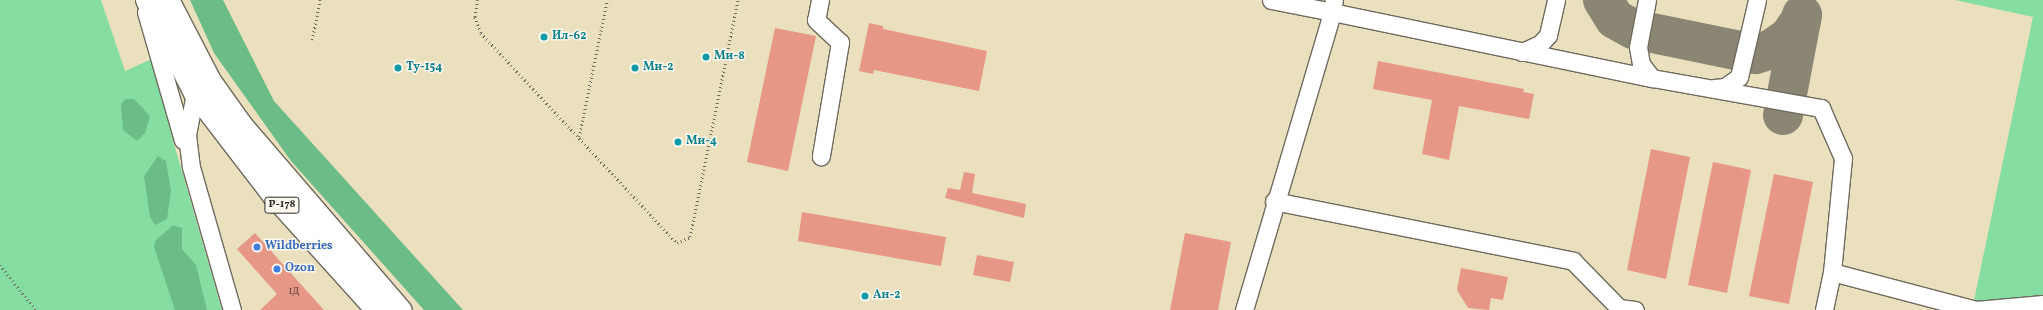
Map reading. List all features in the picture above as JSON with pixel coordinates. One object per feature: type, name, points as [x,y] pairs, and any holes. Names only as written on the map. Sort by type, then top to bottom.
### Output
[{"type":"highway","name":"Р-178","points":[[147,0],[274,196],[377,310]]},
{"type":"highway","name":"Р-178","points":[[168,0],[203,87],[400,310]]},
{"type":"street","points":[[142,0],[232,310]]},
{"type":"street","points":[[820,0],[816,20],[840,42],[821,156]]},
{"type":"street","points":[[1271,0],[1333,6],[1522,52],[1710,89],[1821,108],[1843,158],[1832,272],[1824,310]]},
{"type":"street","points":[[1522,52],[1540,44],[1548,35],[1556,0]]},
{"type":"street","points":[[1647,0],[1638,47],[1641,64],[1652,78]]},
{"type":"street","points":[[1710,89],[1726,87],[1739,77],[1757,0]]},
{"type":"street","points":[[1244,310],[1274,201],[1333,6]]},
{"type":"street","points":[[191,167],[187,136],[203,87]]},
{"type":"street","points":[[1274,201],[1573,261],[1619,308],[1635,310]]},
{"type":"street","points":[[1832,272],[1976,310],[2043,304]]},
{"type":"path","points":[[312,40],[320,0]]},
{"type":"path","points":[[478,0],[475,18],[481,33],[677,243],[690,237],[738,0]]},
{"type":"path","points":[[578,137],[607,0]]},
{"type":"path","points":[[0,265],[36,310]]},
{"type":"green space","points":[[0,0],[101,0],[125,71],[154,58],[172,137],[222,310],[0,310]]},
{"type":"green space","points":[[190,0],[223,0],[274,101],[463,310],[424,310],[291,161],[214,53]]},
{"type":"green space","points":[[1955,0],[2043,0],[2043,310],[1972,310],[2033,17]]},
{"type":"green space","points":[[126,99],[134,99],[150,116],[145,133],[137,141],[123,130],[121,104]]},
{"type":"green space","points":[[158,156],[166,161],[171,190],[167,219],[155,225],[150,217],[144,176]]},
{"type":"green space","points":[[173,225],[182,228],[182,249],[196,265],[207,310],[175,310],[154,247],[155,241]]},
{"type":"building","points":[[869,23],[883,26],[883,29],[987,51],[979,91],[874,70],[873,74],[859,71]]},
{"type":"building","points":[[775,28],[816,36],[788,171],[747,162]]},
{"type":"building","points":[[1378,61],[1524,89],[1523,92],[1534,94],[1529,119],[1459,106],[1449,160],[1422,154],[1432,100],[1373,89]]},
{"type":"building","points":[[1651,149],[1690,157],[1666,279],[1627,270]]},
{"type":"building","points":[[1713,162],[1751,170],[1727,293],[1688,285]]},
{"type":"building","points":[[964,172],[975,174],[972,193],[1026,204],[1024,218],[945,198],[948,188],[960,190]]},
{"type":"building","points":[[1774,174],[1813,182],[1789,304],[1749,296]]},
{"type":"building","points":[[802,212],[946,237],[941,266],[798,241]]},
{"type":"building","points":[[255,233],[324,310],[260,310],[277,294],[237,249]]},
{"type":"building","points":[[1185,233],[1231,242],[1218,310],[1170,310]]},
{"type":"building","points":[[977,255],[1014,262],[1010,282],[973,275]]},
{"type":"building","points":[[1461,268],[1508,277],[1503,300],[1491,298],[1489,310],[1468,308],[1457,290]]},
{"type":"taxiway","points":[[1603,0],[1615,19],[1633,29],[1755,54],[1772,49],[1789,37],[1801,20]]},
{"type":"taxiway","points":[[1783,115],[1802,15]]},
{"type":"place","name":"Ил-62","points":[[544,37]]},
{"type":"place","name":"Ми-8","points":[[706,57]]},
{"type":"place","name":"Ту-154","points":[[398,68]]},
{"type":"place","name":"Ми-2","points":[[635,68]]},
{"type":"place","name":"Ми-4","points":[[678,142]]},
{"type":"place","name":"Wildberries","points":[[257,247]]},
{"type":"place","name":"Ozon","points":[[277,269]]},
{"type":"place","name":"Ан-2","points":[[865,296]]}]
